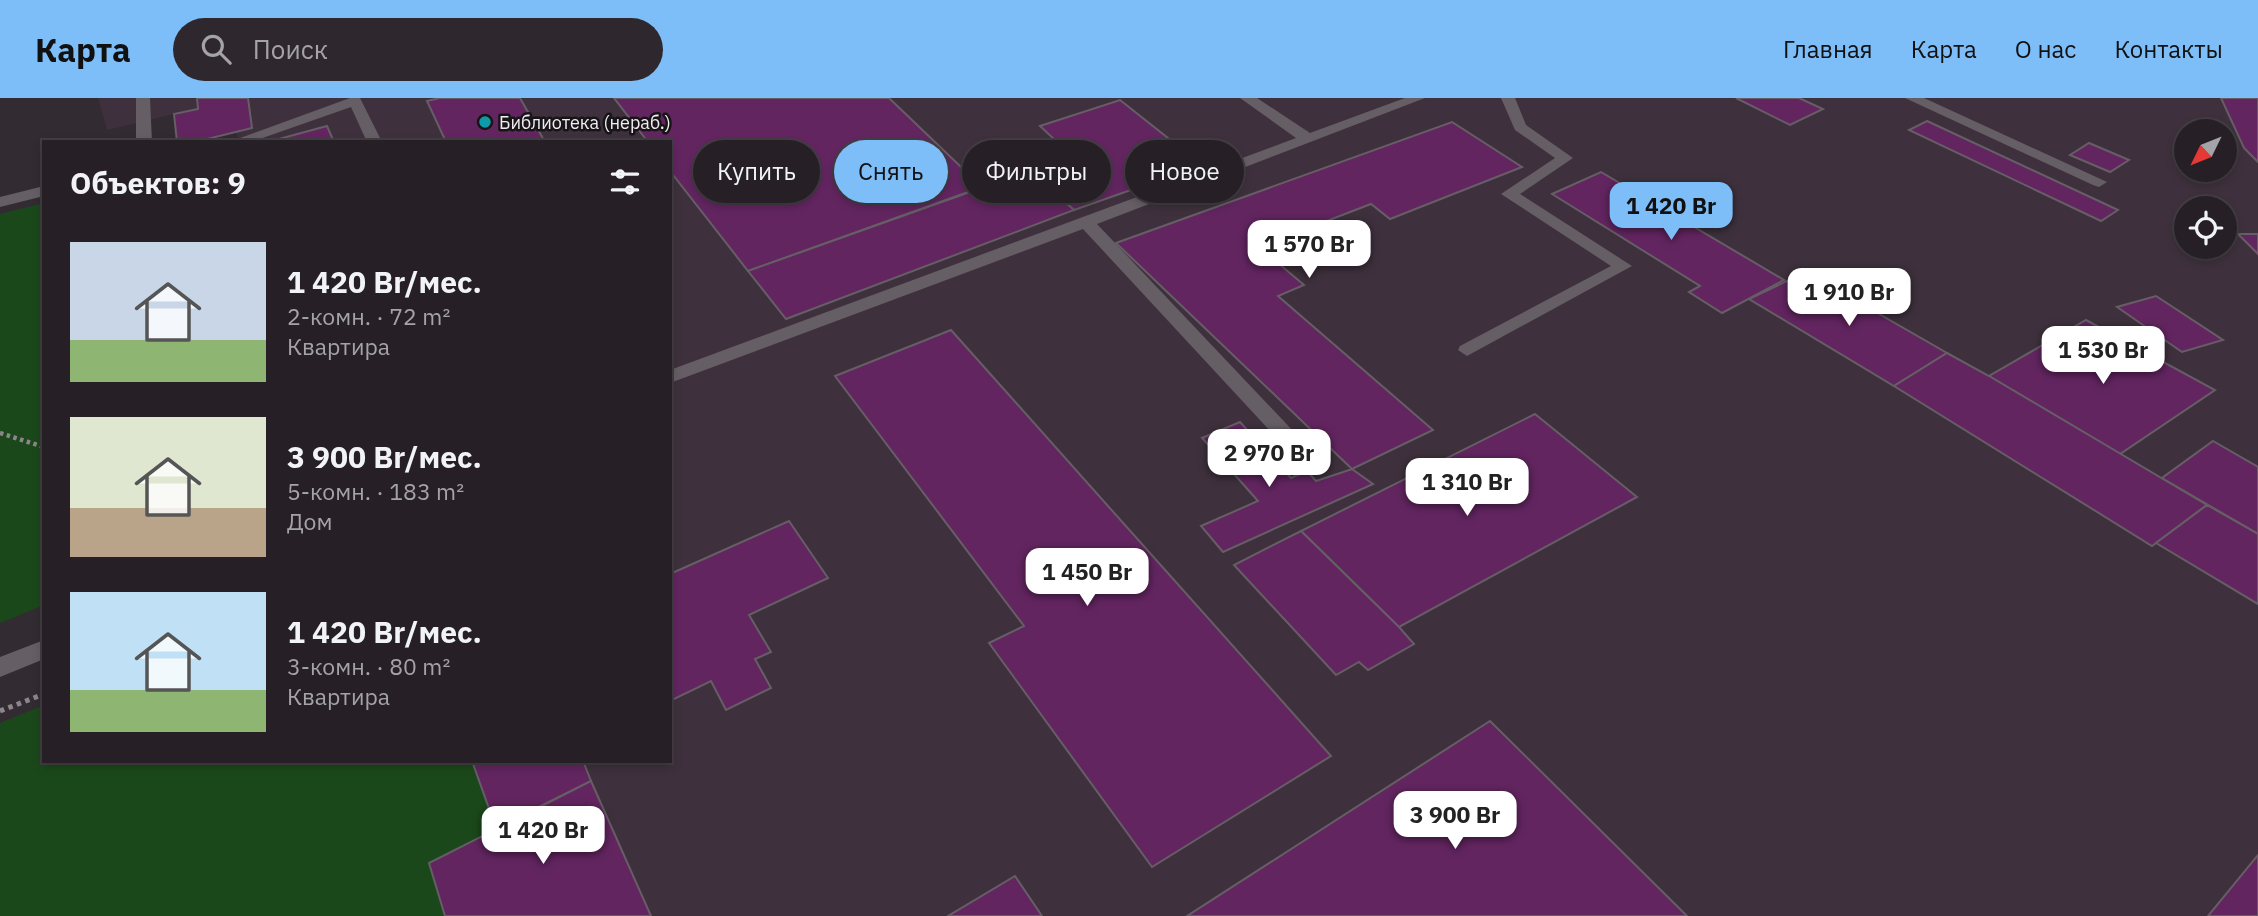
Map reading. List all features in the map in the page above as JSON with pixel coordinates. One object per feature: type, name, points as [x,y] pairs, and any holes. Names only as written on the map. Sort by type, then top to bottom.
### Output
[{"type":"lane","points":[[143,98],[144,140]]},
{"type":"lane","points":[[1247,98],[1308,139]]},
{"type":"lane","points":[[672,375],[1418,98]]},
{"type":"lane","points":[[1468,350],[1623,266],[1509,194],[1565,158],[1520,127],[1508,98]]},
{"type":"lane","points":[[1912,98],[2099,182]]},
{"type":"lane","points":[[242,140],[355,100],[374,140]]},
{"type":"lane","points":[[0,202],[42,192]]},
{"type":"lane","points":[[1086,222],[1290,440]]},
{"type":"lane","points":[[0,667],[42,650]]},
{"type":"path","points":[[0,433],[42,446]]},
{"type":"path","points":[[0,712],[42,695]]},
{"type":"shaded area","points":[[98,98],[2258,98],[2258,916],[445,916],[429,863],[471,763],[672,763],[672,140],[238,140],[236,132],[174,114],[107,130]]},
{"type":"green space","points":[[42,204],[42,606],[0,623],[0,214]]},
{"type":"green space","points":[[42,706],[42,763],[473,763],[496,828],[429,863],[445,916],[0,916],[0,723]]},
{"type":"building","points":[[197,98],[248,98],[252,128],[203,140],[177,140],[174,114],[198,109]]},
{"type":"building","name":"Библиотека (нераб.)","points":[[440,98],[520,98],[544,140],[445,140],[427,101]]},
{"type":"building","points":[[614,98],[889,98],[933,140],[834,140],[834,203],[937,203],[748,271],[695,203],[820,203],[820,140],[693,140],[693,200],[672,174],[672,140],[646,140]]},
{"type":"building","points":[[1736,98],[1799,98],[1823,109],[1790,125]]},
{"type":"building","points":[[2221,98],[2258,98],[2258,162],[2244,148],[2237,133],[2237,119],[2231,119]]},
{"type":"building","points":[[1120,100],[1170,140],[1125,140],[1125,192],[1111,197],[1111,140],[1055,140],[1040,126]]},
{"type":"building","points":[[1927,121],[2118,210],[2101,221],[1909,130]]},
{"type":"building","points":[[1452,122],[1522,167],[1390,219],[1371,204],[1259,247],[1304,285],[1278,296],[1433,430],[1352,469],[1116,243],[1227,203],[1244,203],[1244,197]]},
{"type":"building","points":[[327,126],[333,140],[275,140]]},
{"type":"building","points":[[2089,143],[2129,160],[2110,172],[2070,155]]},
{"type":"building","points":[[948,154],[962,168],[962,194],[948,199]]},
{"type":"building","points":[[1601,172],[1784,280],[1722,313],[1689,292],[1700,286],[1552,194]]},
{"type":"building","points":[[962,195],[962,203],[1066,203],[1074,210],[786,319],[748,271],[939,203],[948,203],[948,200]]},
{"type":"building","points":[[1066,203],[1094,203],[1074,210]]},
{"type":"building","points":[[2238,234],[2258,234],[2258,254]]},
{"type":"building","points":[[1806,272],[1947,353],[1894,386],[1749,299]]},
{"type":"building","points":[[2156,296],[2223,340],[2182,352],[2117,307]]},
{"type":"building","points":[[2086,320],[2215,390],[2120,454],[1989,376]]},
{"type":"building","points":[[951,330],[1331,756],[1152,867],[989,643],[1024,626],[835,376]]},
{"type":"building","points":[[1947,353],[2207,505],[2152,546],[1894,386]]},
{"type":"building","points":[[1535,414],[1637,497],[1399,627],[1301,531]]},
{"type":"building","points":[[1240,422],[1291,478],[1307,471],[1316,481],[1352,469],[1373,484],[1223,552],[1201,526],[1258,501],[1202,438]]},
{"type":"building","points":[[2213,441],[2258,467],[2258,534],[2162,478]]},
{"type":"building","points":[[2207,505],[2258,534],[2258,604],[2156,543]]},
{"type":"building","points":[[789,521],[828,578],[749,615],[771,652],[755,659],[771,688],[726,710],[711,681],[672,700],[672,573]]},
{"type":"building","points":[[1301,531],[1414,644],[1368,670],[1359,662],[1336,675],[1234,565]]},
{"type":"building","points":[[1490,721],[1687,916],[1187,916]]},
{"type":"building","points":[[473,763],[584,763],[591,781],[496,828]]},
{"type":"building","points":[[591,781],[651,916],[445,916],[429,863]]},
{"type":"building","points":[[2258,855],[2258,916],[2208,916]]},
{"type":"building","points":[[1015,876],[1042,916],[948,916]]},
{"type":"place","name":"Библиотека (нераб.)","points":[[485,122]]}]
